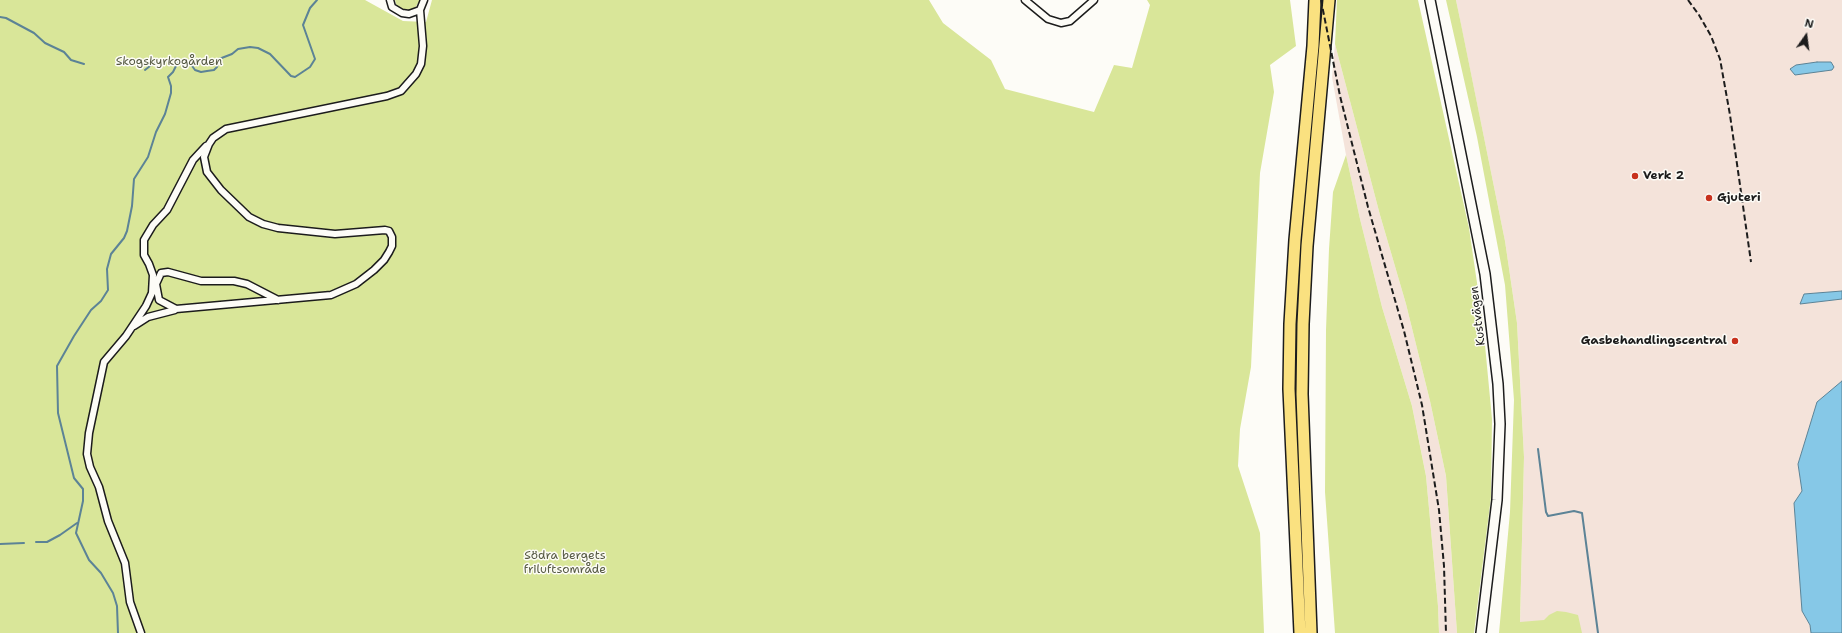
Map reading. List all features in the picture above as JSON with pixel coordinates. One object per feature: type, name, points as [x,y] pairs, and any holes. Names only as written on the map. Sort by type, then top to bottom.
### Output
[{"type":"highway","points":[[1300,633],[1289,389],[1290,324],[1295,240],[1313,46],[1315,0]]},
{"type":"highway","points":[[1311,633],[1302,408],[1303,324],[1307,246],[1329,0]]},
{"type":"main road","name":"Kustvägen","points":[[1430,0],[1485,274],[1498,384],[1500,424],[1497,500],[1481,633]]},
{"type":"street","points":[[390,0],[392,7],[402,13],[409,14],[420,10]]},
{"type":"street","points":[[141,633],[130,602],[125,563],[108,521],[99,487],[90,467],[88,454],[90,425],[104,362],[131,329],[150,300],[154,285],[149,264],[144,255],[144,240],[153,225],[167,210],[193,160],[213,138],[226,128],[388,96],[401,92],[416,74],[421,64],[423,46],[420,10],[424,0]]},
{"type":"street","points":[[1025,0],[1048,19],[1061,23],[1070,20],[1094,0]]},
{"type":"street","points":[[131,329],[148,317],[176,309],[331,295],[356,284],[374,270],[384,260],[392,246],[392,237],[389,232],[385,230],[335,234],[278,228],[263,224],[249,217],[221,190],[207,172],[204,157],[209,144]]},
{"type":"street","points":[[176,309],[160,300],[156,284],[161,273],[175,273],[201,281],[247,284],[278,300]]},
{"type":"shaded area","points":[[1456,0],[1842,0],[1842,291],[1804,294],[1801,304],[1842,299],[1842,381],[1817,403],[1798,464],[1802,491],[1794,503],[1802,611],[1810,625],[1811,633],[1567,633],[1520,622],[1524,457],[1517,323],[1505,241]]},
{"type":"shaded area","points":[[1335,44],[1380,215],[1406,304],[1430,401],[1446,476],[1457,633],[1439,633],[1438,606],[1426,476],[1412,406],[1382,307],[1346,155],[1332,77]]},
{"type":"green space","points":[[0,0],[365,0],[403,21],[426,22],[432,0],[929,0],[943,23],[991,60],[1005,89],[1094,112],[1114,65],[1132,68],[1150,5],[1147,0],[1290,0],[1296,46],[1270,65],[1274,92],[1260,173],[1251,367],[1240,429],[1238,466],[1260,533],[1264,633],[0,633]]},
{"type":"green space","points":[[395,0],[420,0],[415,8],[411,10],[404,10],[397,7]]},
{"type":"green space","points":[[1337,0],[1418,0],[1469,228],[1483,324],[1492,419],[1491,497],[1474,633],[1457,633],[1446,476],[1430,401],[1406,304],[1380,215],[1335,44]]},
{"type":"green space","points":[[1446,0],[1456,0],[1505,241],[1517,323],[1524,457],[1520,622],[1544,620],[1549,615],[1557,611],[1566,612],[1578,615],[1582,633],[1499,633],[1510,512],[1514,400],[1505,285],[1477,137]]},
{"type":"green space","points":[[1346,155],[1382,307],[1412,406],[1426,476],[1438,606],[1439,633],[1335,633],[1325,492],[1326,330],[1333,192]]},
{"type":"water","points":[[1831,62],[1834,67],[1832,70],[1795,75],[1790,69],[1796,65]]},
{"type":"water","points":[[1842,291],[1842,299],[1800,304],[1804,294]]},
{"type":"water","points":[[1842,381],[1842,633],[1811,633],[1810,625],[1802,611],[1794,503],[1802,491],[1798,464],[1817,402]]},
{"type":"waterway","points":[[145,70],[155,62],[174,59],[190,63],[195,70],[201,72],[214,70],[217,67],[219,59],[232,54],[238,49],[250,47],[258,48],[270,54],[291,76],[295,77],[310,67],[315,59],[303,25],[310,8],[317,0]]},
{"type":"waterway","points":[[0,17],[6,18],[34,33],[45,43],[64,52],[71,60],[84,64]]},
{"type":"waterway","points":[[118,633],[117,606],[113,593],[101,573],[89,560],[76,533],[83,501],[83,489],[74,478],[58,413],[57,366],[91,310],[101,301],[108,290],[107,269],[111,254],[124,238],[127,231],[132,206],[134,179],[148,157],[156,132],[165,114],[171,93],[171,86],[168,77],[173,72],[179,60]]},
{"type":"waterway","points":[[1538,449],[1546,512],[1548,516],[1574,511],[1582,513],[1598,633]]},
{"type":"waterway","points":[[36,542],[47,542],[77,523]]},
{"type":"waterway","points":[[0,544],[24,543]]},
{"type":"railway","points":[[1321,0],[1340,96],[1368,207],[1404,331],[1422,405],[1439,510],[1444,566],[1446,633]]},
{"type":"railway","points":[[1688,0],[1711,36],[1720,59],[1730,115],[1751,262]]},
{"type":"place","name":"Verk 2","points":[[1635,176]]},
{"type":"place","name":"Gjuteri","points":[[1709,198]]},
{"type":"place","name":"Gasbehandlingscentral","points":[[1735,341]]},
{"type":"park label","name":"Skogskyrkogården","points":[[169,62]]},
{"type":"park label","name":"Södra bergets friluftsområde","points":[[565,563]]}]
